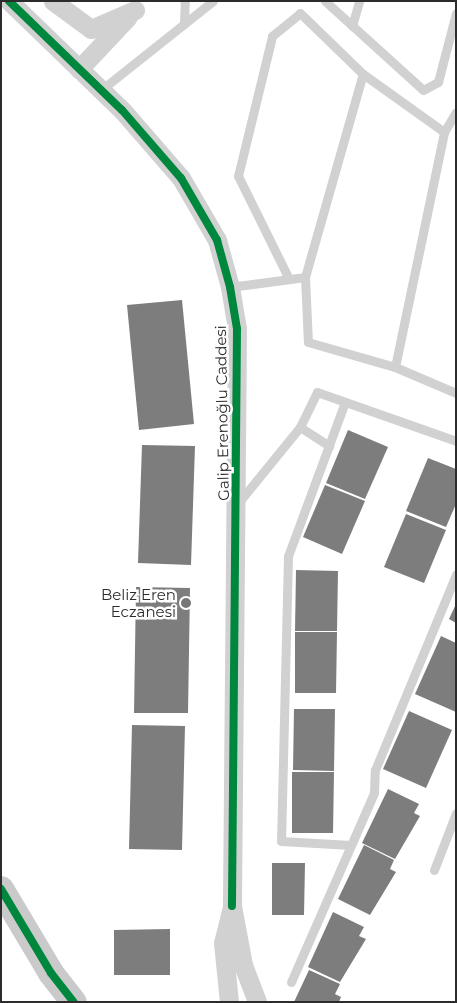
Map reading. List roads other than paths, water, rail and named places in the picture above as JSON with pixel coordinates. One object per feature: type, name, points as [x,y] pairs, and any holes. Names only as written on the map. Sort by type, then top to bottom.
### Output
[{"type":"street","name":"Galip Erenoğlu Caddesi","points":[[9,1],[101,90],[181,178],[217,240],[230,287],[237,329],[237,504],[232,906]]},
{"type":"street","points":[[53,1],[91,29],[135,6]]},
{"type":"street","points":[[79,69],[135,6]]},
{"type":"street","points":[[1,889],[51,973],[74,1002]]},
{"type":"street","points":[[229,1002],[223,943],[232,906]]},
{"type":"street","points":[[232,906],[243,965],[257,1002]]},
{"type":"lane","points":[[184,24],[185,1]]},
{"type":"lane","points":[[101,90],[213,1]]},
{"type":"lane","points":[[325,1],[423,90],[438,82],[456,13]]},
{"type":"lane","points":[[352,26],[359,1]]},
{"type":"lane","points":[[290,279],[238,176],[272,36],[300,13],[363,74],[444,132]]},
{"type":"lane","points":[[363,74],[305,277],[308,342],[395,367],[456,392]]},
{"type":"lane","points":[[395,367],[444,132],[456,112]]},
{"type":"lane","points":[[230,287],[305,277]]},
{"type":"lane","points":[[237,504],[300,427],[317,392],[456,441]]},
{"type":"lane","points":[[345,402],[288,556],[281,840],[351,845]]},
{"type":"lane","points":[[300,427],[329,446]]},
{"type":"lane","points":[[291,982],[374,793],[375,770],[456,574]]},
{"type":"lane","points":[[434,870],[456,813]]},
{"type":"place","name":"Beliz Eren Eczanesi","points":[[186,603]]}]
